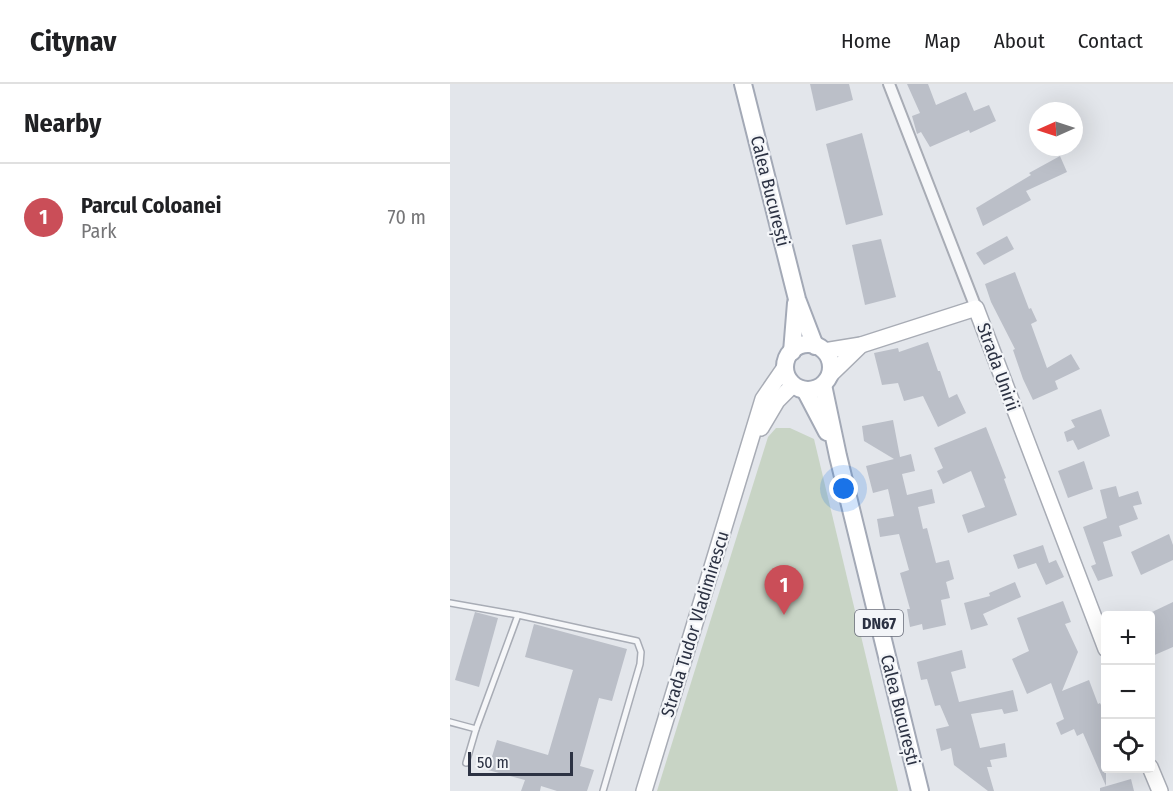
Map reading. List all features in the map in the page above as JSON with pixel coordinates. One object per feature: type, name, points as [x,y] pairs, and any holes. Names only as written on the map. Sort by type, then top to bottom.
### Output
[{"type":"main road","name":"Calea București","points":[[743,84],[797,299],[819,349],[830,362],[826,380],[838,454],[920,791]]},
{"type":"main road","name":"Calea București","points":[[797,299],[786,374],[799,387],[838,454]]},
{"type":"main road","points":[[788,359],[806,345],[819,349],[861,345],[976,308]]},
{"type":"main road","name":"Strada Unirii","points":[[976,308],[1101,637]]},
{"type":"main road","points":[[799,387],[817,388],[861,345]]},
{"type":"main road","name":"Strada Tudor Vladimirescu","points":[[644,791],[763,399],[788,359]]},
{"type":"main road","name":"Strada Tudor Vladimirescu","points":[[746,457],[772,408],[799,387]]},
{"type":"main road","points":[[1152,773],[1160,791]]},
{"type":"street","name":"Strada Unirii","points":[[889,84],[976,308]]},
{"type":"lane","points":[[450,603],[637,641],[641,652],[640,664],[603,791]]},
{"type":"lane","points":[[466,763],[476,729],[518,615]]},
{"type":"lane","points":[[450,722],[476,729]]},
{"type":"green space","points":[[776,428],[790,428],[814,439],[898,791],[657,791],[768,437]]},
{"type":"building","points":[[810,84],[849,84],[853,100],[816,111]]},
{"type":"building","points":[[907,84],[928,84],[936,105],[966,92],[974,111],[989,105],[996,121],[930,147],[921,132],[917,134],[912,116],[920,113]]},
{"type":"building","points":[[862,133],[883,215],[846,225],[826,144]]},
{"type":"building","points":[[1060,156],[1067,172],[1026,191],[1031,200],[983,226],[976,208],[1031,175],[1029,173]]},
{"type":"building","points":[[1007,236],[1014,249],[984,265],[976,253]]},
{"type":"building","points":[[881,239],[896,297],[865,305],[852,245]]},
{"type":"building","points":[[1015,272],[1029,309],[1031,308],[1037,321],[1031,324],[1047,368],[1071,354],[1080,369],[1055,381],[1058,389],[1033,400],[1023,379],[1013,350],[1015,349],[991,302],[985,284]]},
{"type":"building","points":[[928,342],[949,398],[957,394],[966,413],[938,427],[923,396],[904,401],[898,383],[882,385],[874,353],[898,348],[899,352]]},
{"type":"building","points":[[1101,409],[1110,436],[1078,450],[1073,440],[1067,442],[1064,432],[1075,427],[1071,420]]},
{"type":"building","points":[[893,420],[900,457],[911,454],[915,471],[902,474],[907,495],[932,489],[935,503],[918,507],[923,529],[927,528],[936,563],[949,560],[954,579],[946,582],[950,598],[941,600],[946,625],[923,630],[922,624],[910,627],[907,609],[910,609],[900,573],[909,570],[899,534],[880,537],[877,519],[894,516],[888,489],[873,493],[866,466],[894,459],[864,441],[862,426]]},
{"type":"building","points":[[986,427],[1006,478],[1004,479],[1017,515],[968,533],[962,515],[985,507],[971,471],[943,484],[937,471],[943,468],[934,448]]},
{"type":"building","points":[[1084,461],[1093,489],[1068,498],[1058,471]]},
{"type":"building","points":[[1116,486],[1119,497],[1138,491],[1142,504],[1133,506],[1138,519],[1119,526],[1122,536],[1103,542],[1113,576],[1098,581],[1091,566],[1096,564],[1083,527],[1107,518],[1100,490]]},
{"type":"building","points":[[1169,534],[1173,545],[1173,560],[1141,575],[1131,552]]},
{"type":"building","points":[[1043,545],[1049,563],[1056,560],[1064,577],[1046,585],[1036,563],[1018,569],[1013,555]]},
{"type":"building","points":[[1015,582],[1021,597],[983,614],[988,625],[971,630],[964,603],[990,596],[989,593]]},
{"type":"building","points":[[1063,601],[1071,622],[1065,624],[1078,652],[1062,691],[1089,680],[1098,704],[1101,705],[1101,773],[1106,773],[1106,786],[1083,733],[1077,736],[1074,729],[1061,735],[1056,723],[1064,719],[1051,683],[1027,694],[1012,659],[1029,651],[1017,618]]},
{"type":"building","points":[[1173,602],[1173,647],[1155,655],[1155,611]]},
{"type":"building","points":[[475,612],[498,618],[479,687],[455,680]]},
{"type":"building","points":[[534,624],[627,649],[612,701],[599,698],[580,766],[594,770],[587,791],[557,791],[541,786],[540,791],[521,791],[525,780],[488,770],[497,740],[548,755],[573,670],[525,657]]},
{"type":"building","points":[[962,650],[966,668],[951,672],[959,702],[1013,690],[1018,711],[1004,714],[1002,709],[971,714],[980,748],[1005,743],[1007,757],[990,760],[992,767],[987,767],[994,791],[988,791],[954,765],[951,748],[941,751],[936,729],[949,726],[940,705],[935,706],[927,679],[921,680],[917,662]]},
{"type":"building","points":[[1131,779],[1134,791],[1100,791],[1100,788]]},
{"type":"place","name":"Parcul Coloanei","points":[[784,615]]}]
